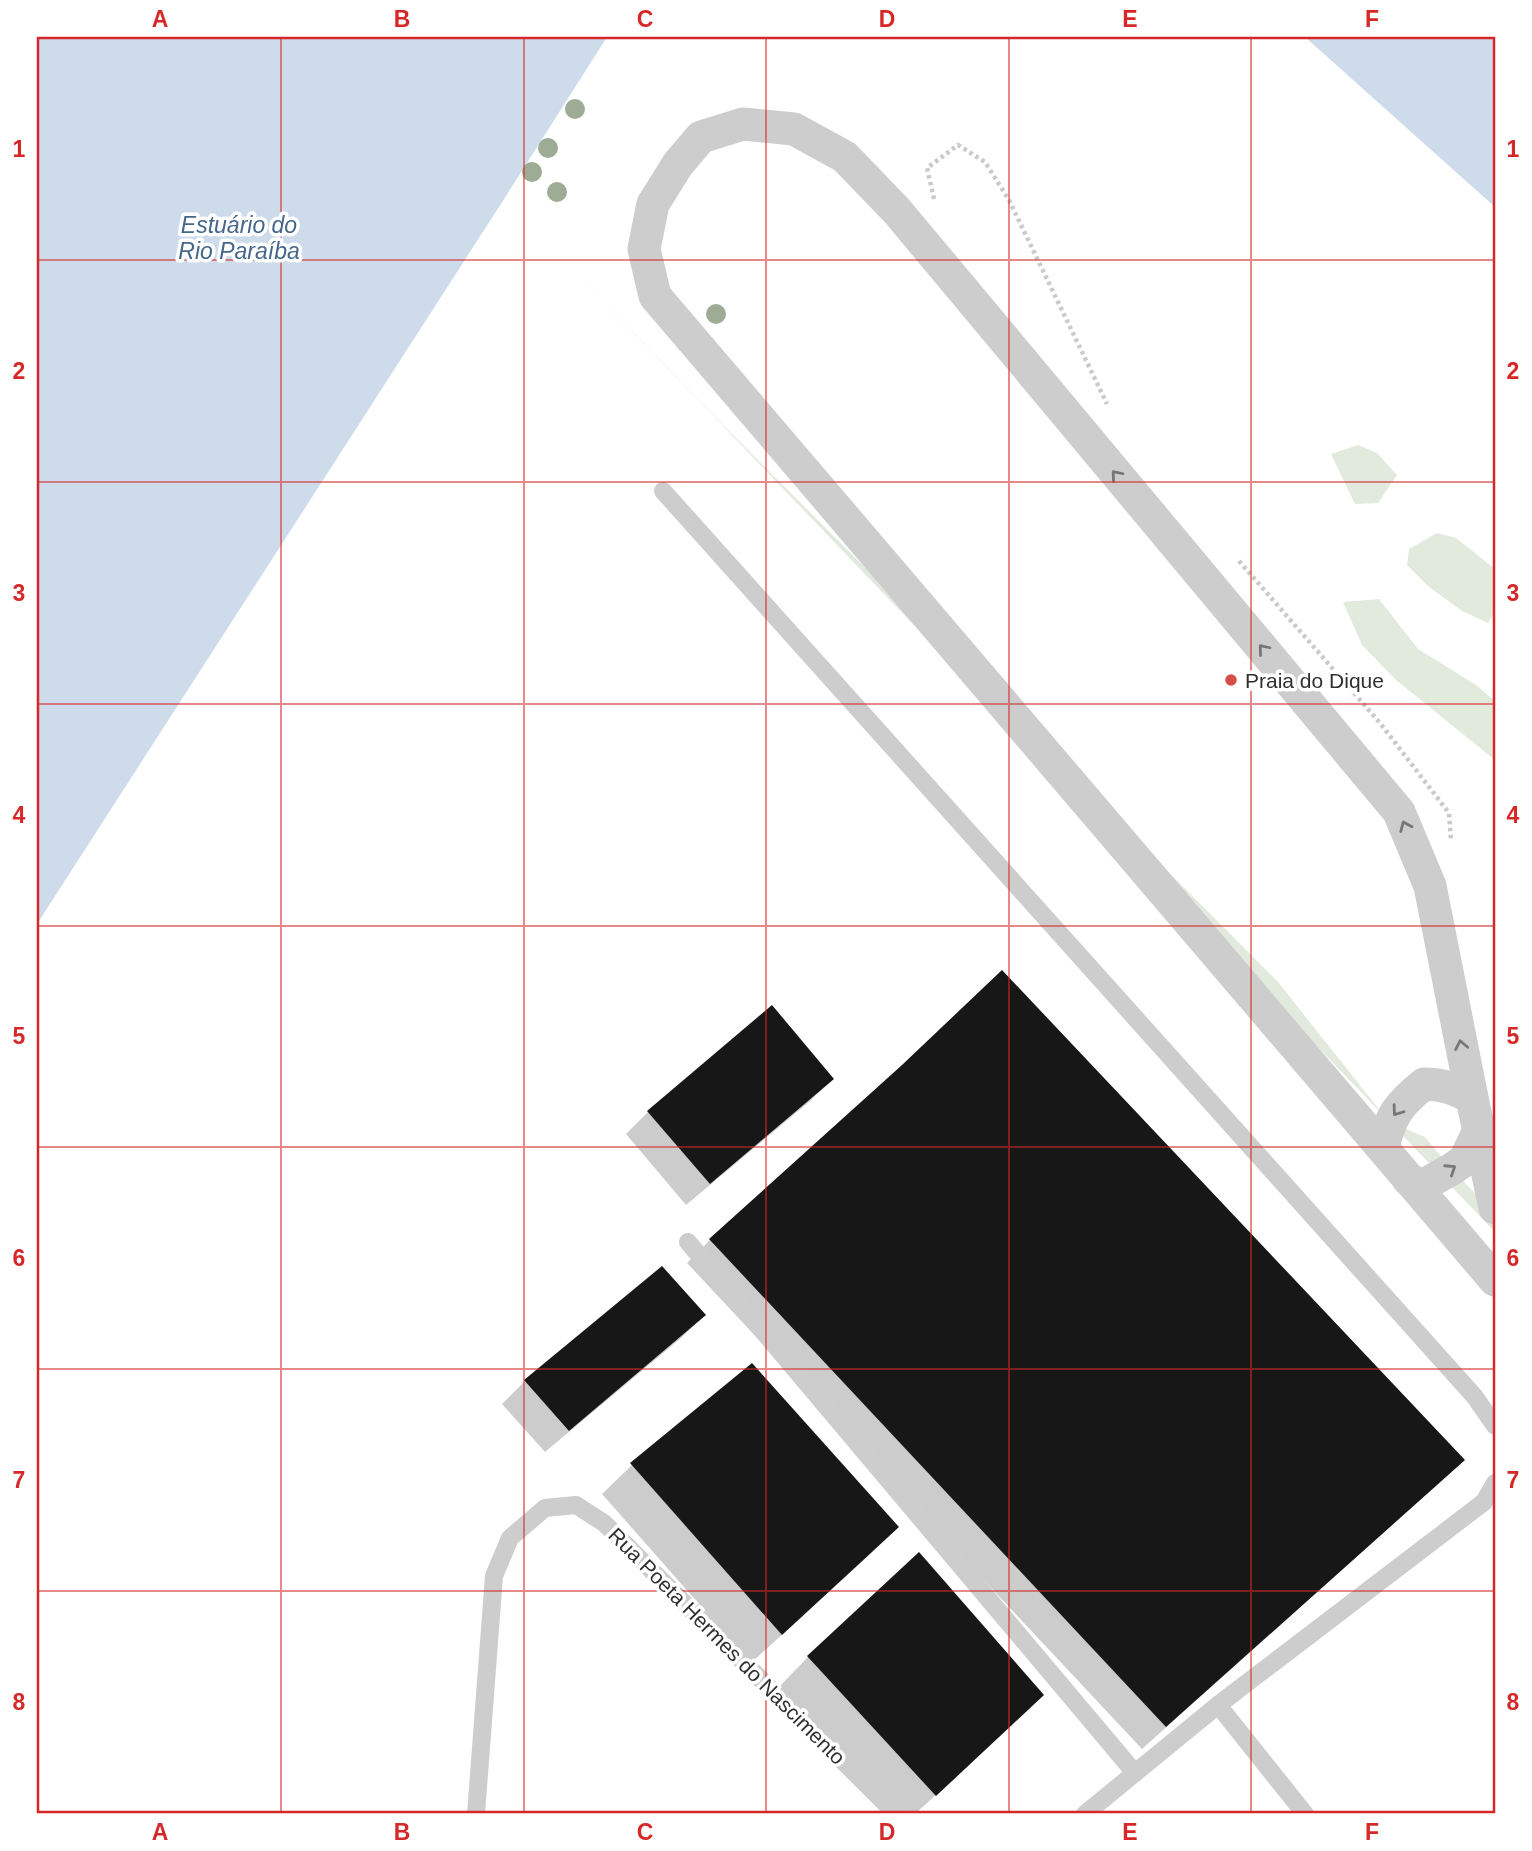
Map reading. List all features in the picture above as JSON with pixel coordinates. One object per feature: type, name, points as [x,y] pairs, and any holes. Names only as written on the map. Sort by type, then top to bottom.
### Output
[{"type":"street","points":[[1495,1208],[1430,886],[1399,812],[897,211],[845,157],[794,130],[743,124],[701,138],[678,164],[653,204],[644,249],[655,296],[1495,1280]]},
{"type":"street","points":[[1383,1147],[1390,1122],[1399,1107],[1424,1084],[1440,1084],[1454,1088],[1472,1098]]},
{"type":"street","points":[[1408,1179],[1422,1186],[1452,1169],[1465,1160],[1479,1130]]},
{"type":"lane","points":[[663,491],[1466,1386],[1495,1426]]},
{"type":"lane","points":[[688,1242],[1135,1773]]},
{"type":"lane","points":[[1085,1814],[1218,1705],[1484,1502],[1495,1483]]},
{"type":"lane","name":"Rua Poeta Hermes do Nascimento","points":[[476,1814],[494,1576],[510,1538],[545,1508],[576,1505],[604,1523],[896,1814]]},
{"type":"lane","points":[[1218,1705],[1306,1814]]},
{"type":"path","points":[[935,205],[927,168],[958,145],[985,162],[1009,200],[1112,415],[1096,395]]},
{"type":"shaded area","points":[[544,239],[715,417],[1278,982],[1386,1118]]},
{"type":"shaded area","points":[[1358,445],[1377,453],[1397,475],[1378,503],[1355,504],[1331,454]]},
{"type":"shaded area","points":[[1437,533],[1456,538],[1495,569],[1495,612],[1488,623],[1462,611],[1428,586],[1407,565],[1409,549]]},
{"type":"shaded area","points":[[1379,599],[1418,649],[1476,685],[1495,701],[1495,760],[1396,680],[1362,645],[1343,602]]},
{"type":"shaded area","points":[[1390,1122],[1425,1137],[1495,1215],[1495,1232]]},
{"type":"water","name":"Estuário do Rio Paraíba","points":[[37,37],[607,37],[37,924]]},
{"type":"water","points":[[1305,37],[1495,37],[1495,207]]},
{"type":"building","points":[[1002,970],[1465,1460],[1166,1727],[709,1239],[902,1065]]},
{"type":"building","points":[[772,1005],[834,1079],[710,1184],[647,1111]]},
{"type":"building","points":[[662,1266],[706,1315],[569,1431],[524,1380]]},
{"type":"building","points":[[752,1363],[899,1527],[782,1635],[630,1463]]},
{"type":"building","points":[[919,1552],[1044,1695],[936,1796],[807,1656]]},
{"type":"place","name":"Praia do Dique","points":[[1231,680]]}]
